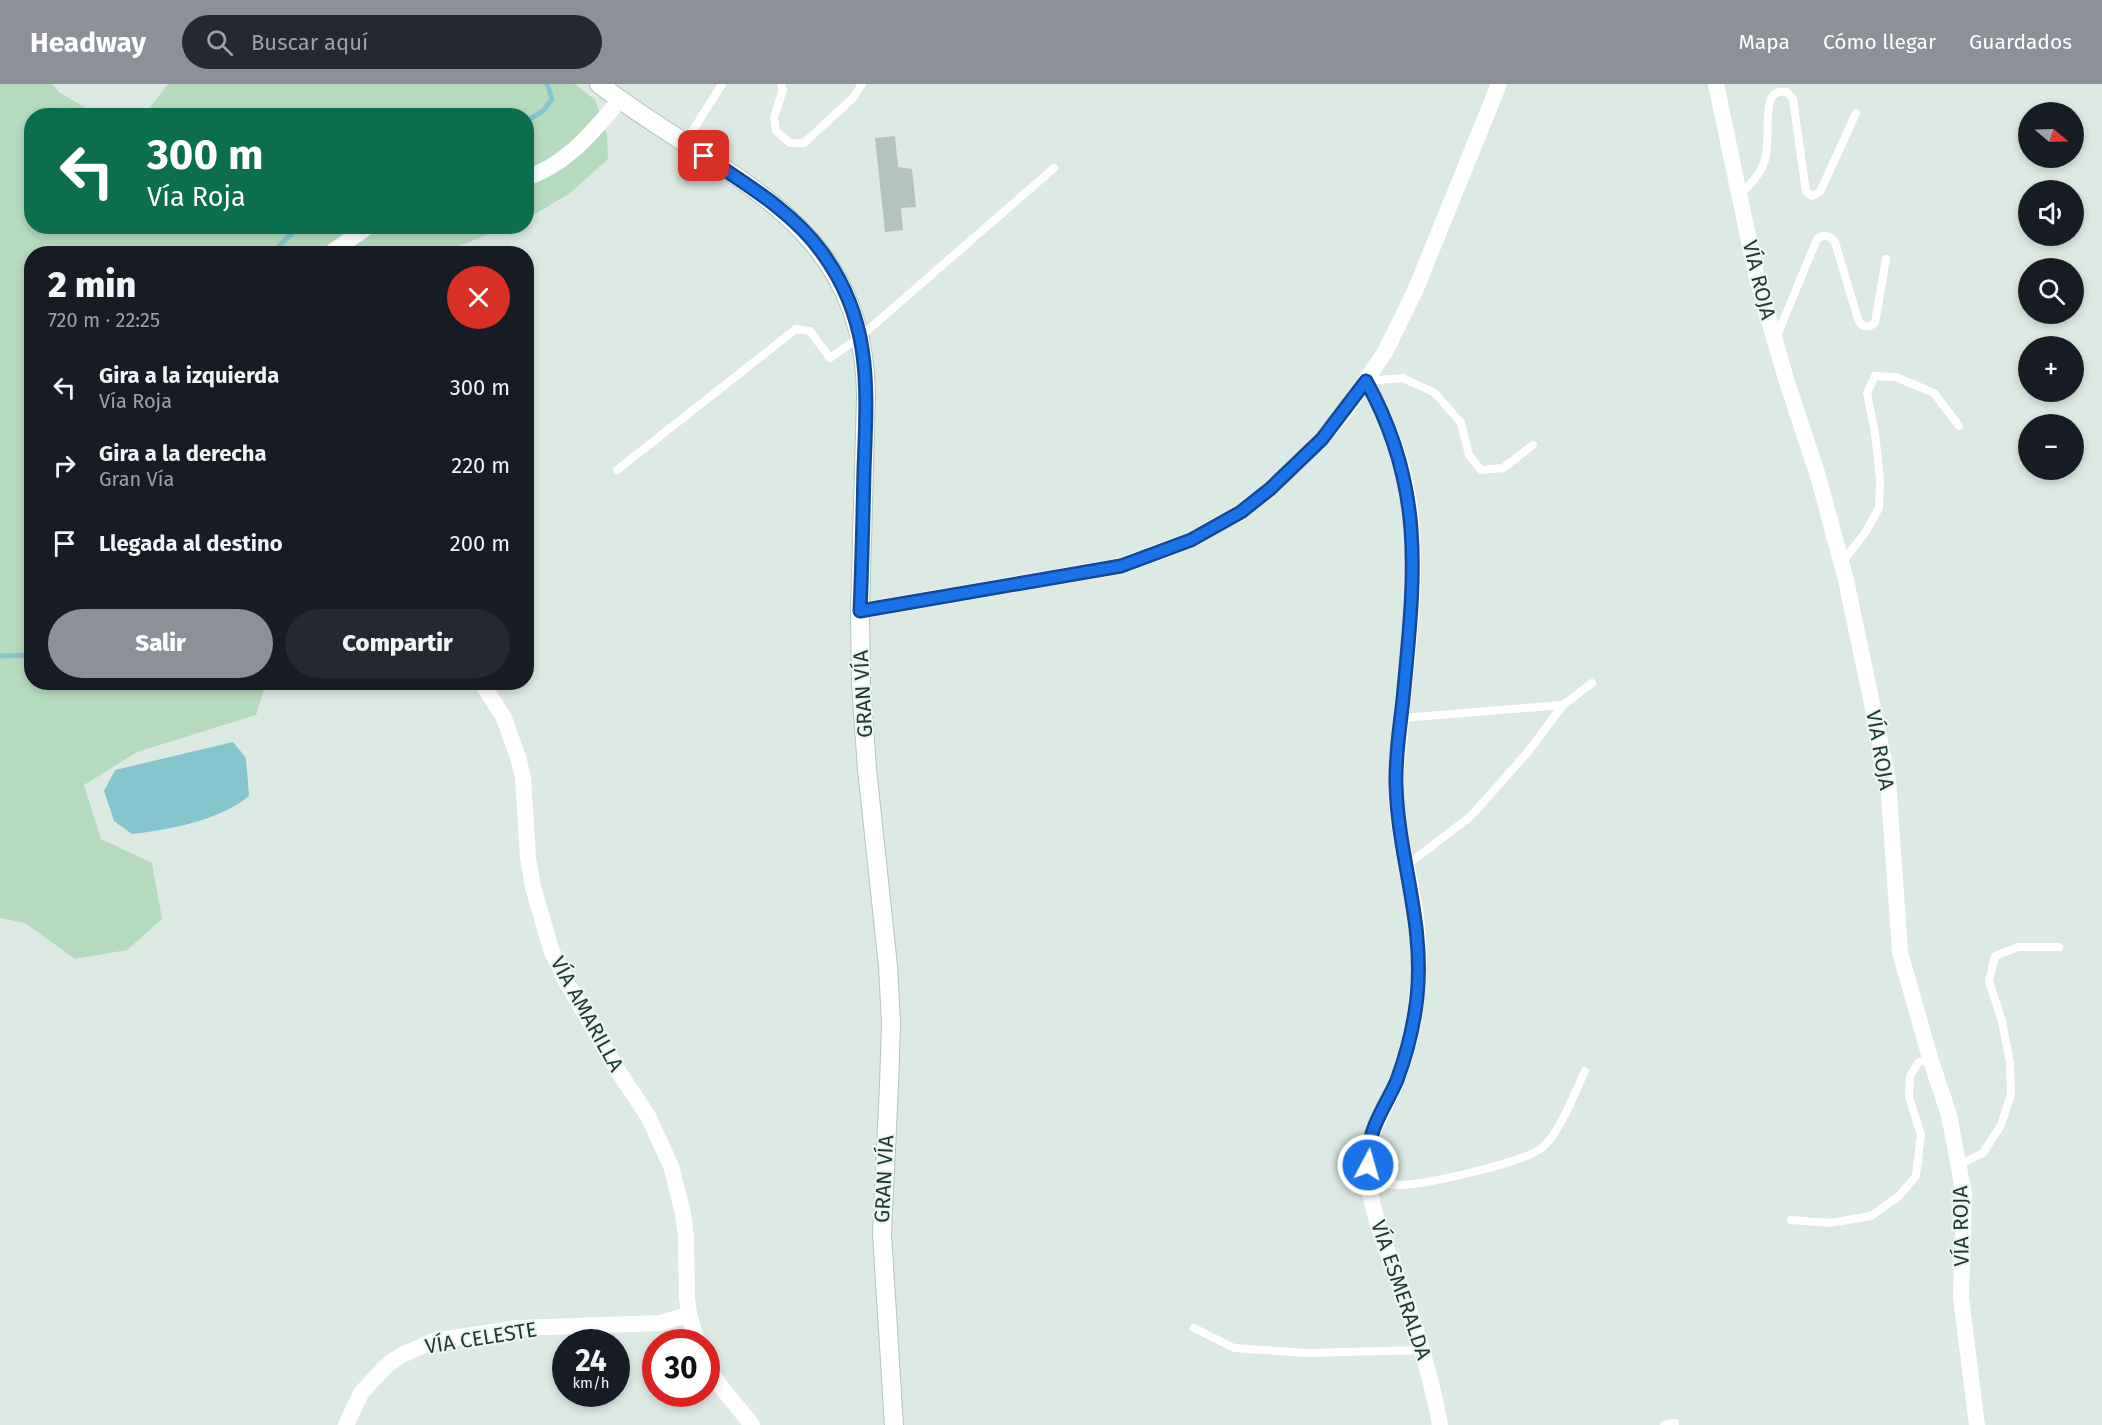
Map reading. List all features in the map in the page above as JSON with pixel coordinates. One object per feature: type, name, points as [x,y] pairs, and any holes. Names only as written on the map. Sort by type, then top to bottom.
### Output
[{"type":"main road","name":"GRAN VÍA","points":[[598,84],[769,201],[805,232],[820,250],[845,292],[860,337],[866,377],[860,611],[861,684],[867,769],[884,911],[889,978],[891,1023],[882,1233],[894,1425]]},
{"type":"street","points":[[860,611],[1121,566],[1191,540],[1241,512],[1270,489],[1322,439],[1366,381],[1395,332],[1415,291],[1499,84]]},
{"type":"street","name":"VÍA ROJA","points":[[1716,84],[1757,279],[1818,476],[1846,580],[1888,780],[1900,952],[1929,1058],[1949,1114],[1964,1194],[1961,1297],[1977,1425]]},
{"type":"street","points":[[534,175],[550,168],[576,150],[620,100]]},
{"type":"street","points":[[340,246],[358,234]]},
{"type":"street","name":"VÍA ESMERALDA","points":[[1366,381],[1386,420],[1396,447],[1409,503],[1412,531],[1411,594],[1396,783],[1398,820],[1418,939],[1417,998],[1406,1053],[1393,1089],[1372,1132],[1368,1165],[1369,1182],[1376,1219],[1422,1350],[1440,1425]]},
{"type":"street","name":"VÍA AMARILLA","points":[[486,690],[504,718],[518,757],[523,778],[528,858],[533,887],[551,949],[564,978],[618,1071],[648,1116],[661,1141],[673,1174],[686,1237],[689,1314],[693,1329]]},
{"type":"street","name":"VÍA CELESTE","points":[[346,1425],[352,1409],[373,1379],[400,1356],[433,1341],[518,1328],[661,1323],[689,1314]]},
{"type":"street","points":[[720,1385],[752,1425]]},
{"type":"lane","points":[[685,143],[722,84]]},
{"type":"lane","points":[[781,84],[783,90],[774,117],[776,131],[789,143],[804,144],[853,98],[862,84]]},
{"type":"lane","points":[[1739,194],[1755,179],[1764,163],[1770,100],[1775,94],[1787,92],[1793,99],[1806,192],[1812,196],[1820,192],[1856,113]]},
{"type":"lane","points":[[617,470],[796,329],[810,331],[830,358],[860,337],[1054,168]]},
{"type":"lane","points":[[1775,341],[1817,239],[1828,236],[1835,242],[1858,319],[1866,327],[1875,323],[1886,259]]},
{"type":"lane","points":[[1841,563],[1865,533],[1880,508],[1880,479],[1875,433],[1867,393],[1875,376],[1896,376],[1934,393],[1959,426]]},
{"type":"lane","points":[[1366,381],[1403,378],[1435,393],[1461,423],[1469,455],[1481,470],[1503,468],[1533,445]]},
{"type":"lane","points":[[1407,866],[1471,816],[1527,753],[1563,705],[1592,683]]},
{"type":"lane","points":[[1401,718],[1563,705]]},
{"type":"lane","points":[[1959,1165],[1983,1153],[2001,1125],[2011,1094],[2010,1063],[2002,1021],[1989,981],[1995,956],[2018,947],[2059,947]]},
{"type":"lane","points":[[1791,1220],[1830,1223],[1871,1216],[1899,1196],[1916,1176],[1921,1135],[1910,1097],[1910,1076],[1918,1063],[1929,1058]]},
{"type":"lane","points":[[1369,1182],[1401,1185],[1456,1176],[1512,1161],[1542,1147],[1562,1120],[1585,1071]]},
{"type":"lane","points":[[1194,1328],[1234,1348],[1308,1353],[1422,1350]]},
{"type":"lane","points":[[1664,1425],[1675,1423]]},
{"type":"green space","points":[[0,84],[52,84],[60,93],[86,108],[24,108],[24,234],[490,234],[460,246],[24,246],[24,690],[264,690],[256,715],[137,752],[84,785],[101,839],[152,863],[162,919],[127,950],[75,959],[25,923],[0,918]]},
{"type":"green space","points":[[168,84],[575,84],[595,100],[607,135],[608,159],[570,193],[534,215],[534,108],[149,108]]},
{"type":"water","points":[[233,742],[246,758],[249,796],[237,804],[209,818],[177,827],[132,834],[114,821],[104,791],[115,770]]},
{"type":"building","points":[[895,136],[898,167],[912,169],[916,207],[901,208],[903,230],[885,232],[875,138]]},
{"type":"waterway","points":[[534,116],[543,111],[552,99],[547,84]]},
{"type":"waterway","points":[[279,246],[291,234]]},
{"type":"waterway","points":[[0,656],[24,655]]},
{"type":"route","points":[[704,156],[769,201],[805,232],[834,270],[854,314],[866,377],[860,611],[1121,566],[1191,540],[1241,512],[1270,489],[1322,439],[1366,381],[1377,400],[1396,447],[1407,489],[1412,531],[1410,618],[1396,783],[1398,820],[1415,909],[1419,968],[1417,998],[1406,1053],[1372,1132],[1368,1165]]}]
